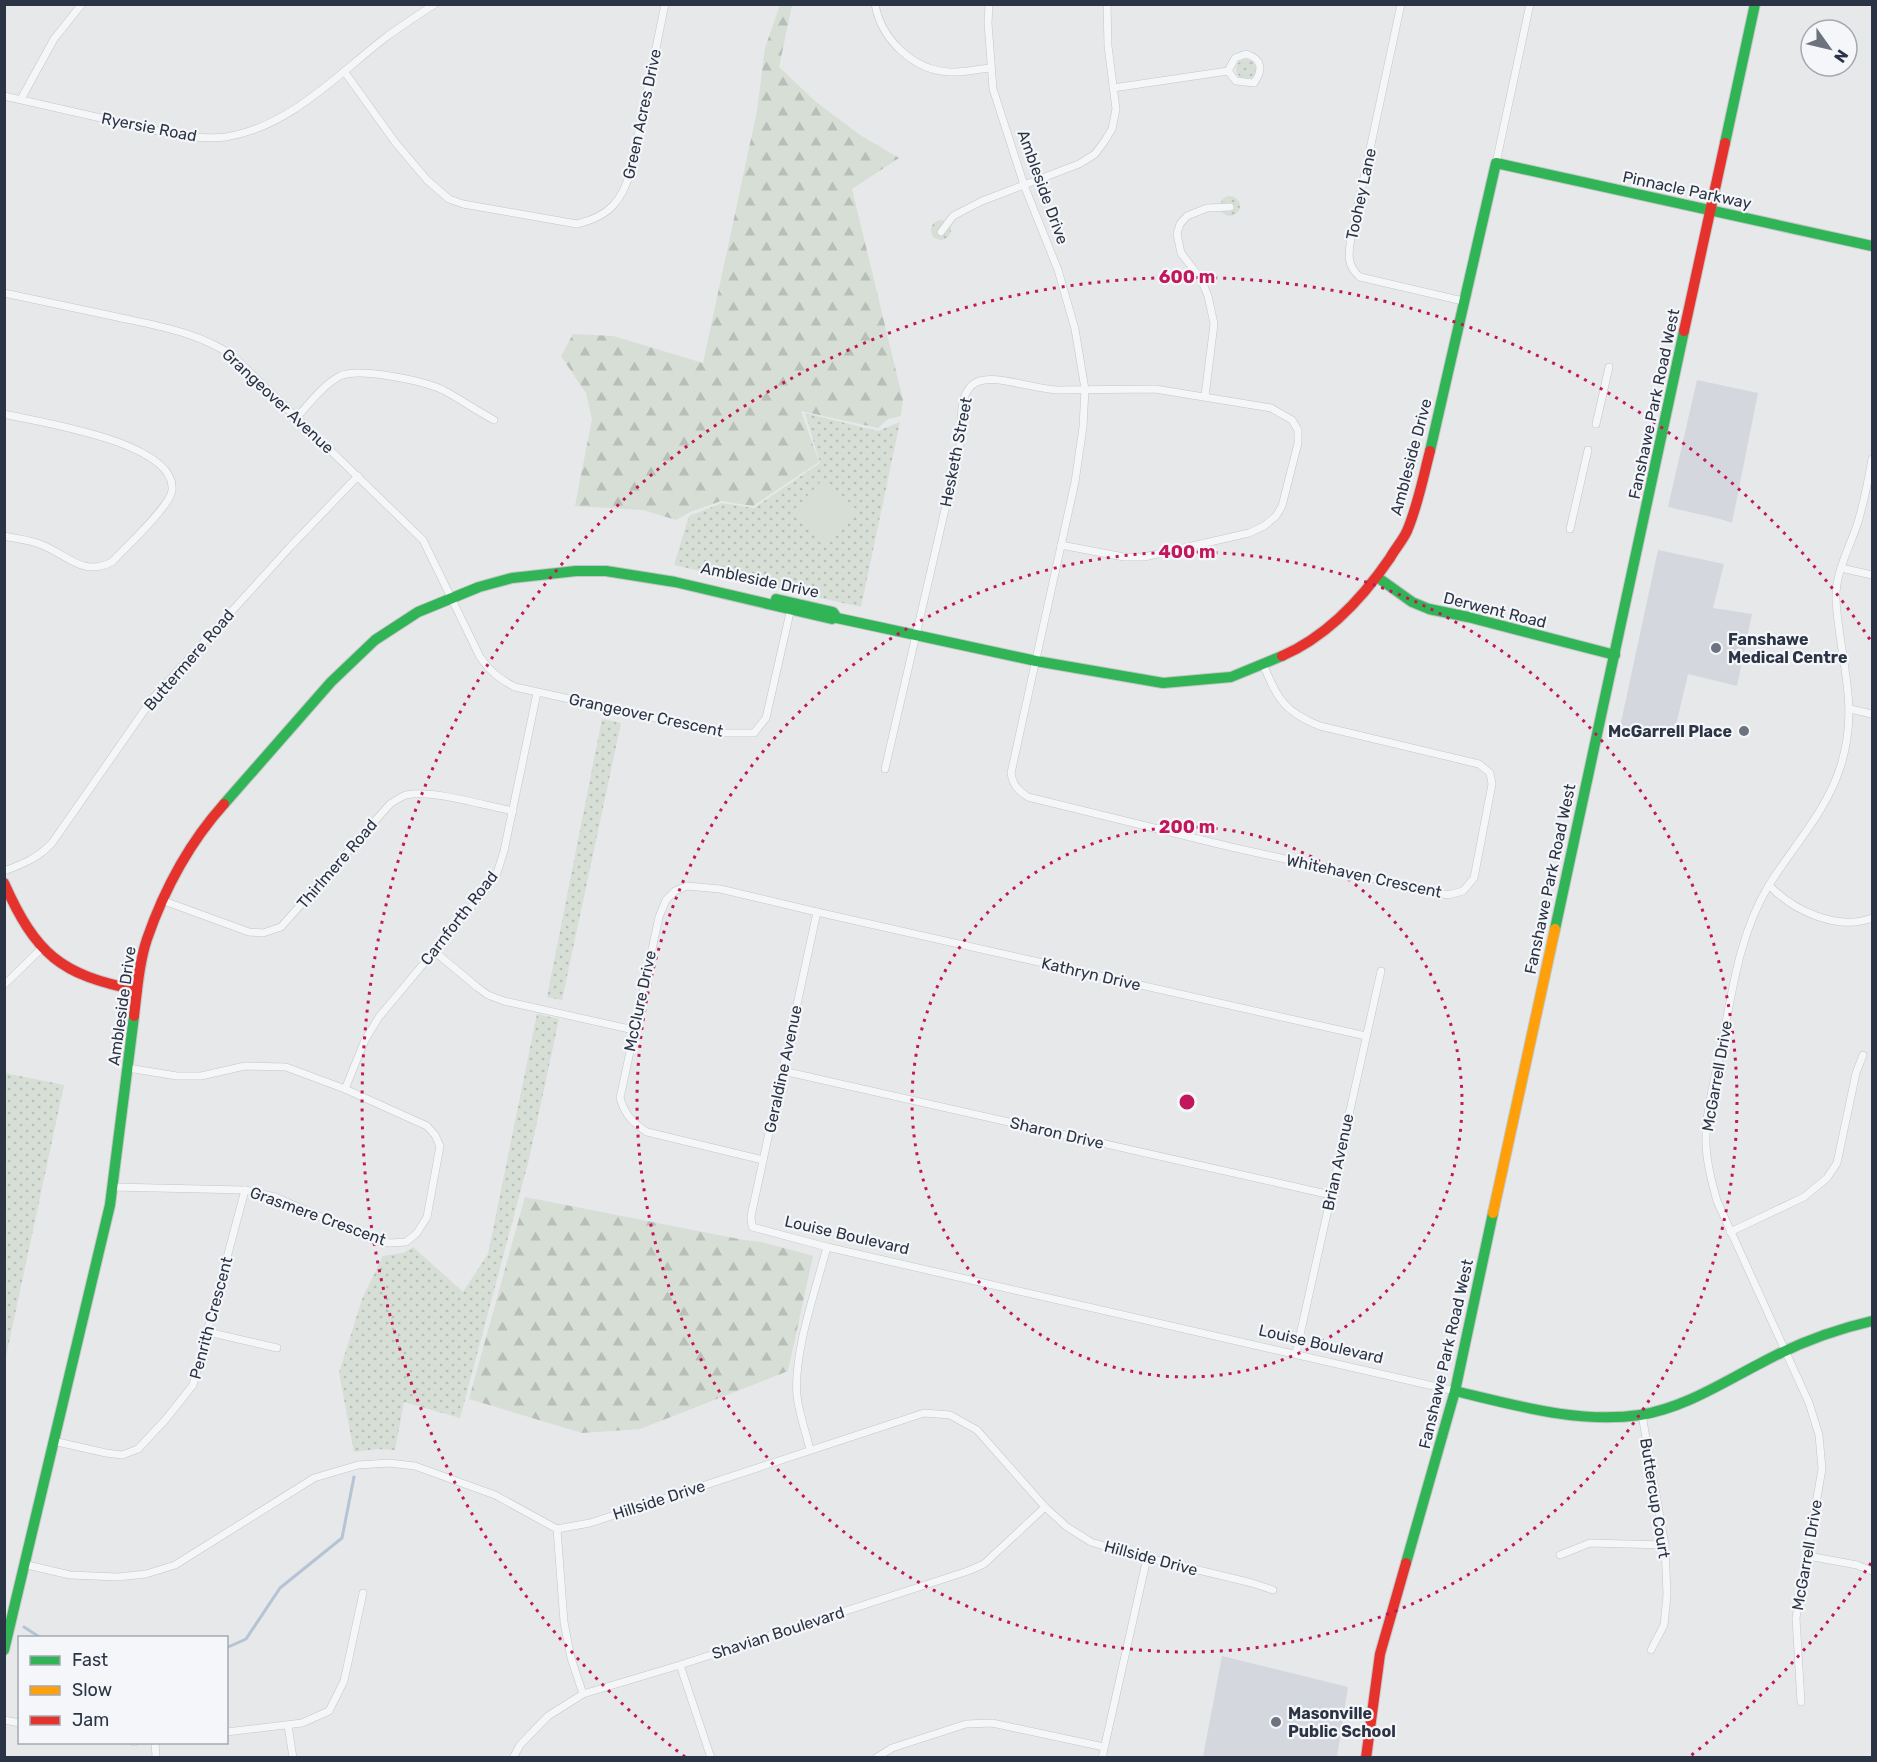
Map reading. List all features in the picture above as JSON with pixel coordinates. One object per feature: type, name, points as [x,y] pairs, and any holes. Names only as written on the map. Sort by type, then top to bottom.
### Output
[{"type":"street","points":[[21,99],[54,39],[82,4]]},
{"type":"street","name":"Ryersie Road","points":[[4,96],[180,135],[204,138],[225,137],[247,132],[288,113],[387,36],[435,4]]},
{"type":"street","name":"Green Acres Drive","points":[[344,71],[395,142],[427,180],[449,198],[463,204],[577,224],[607,213],[626,187],[632,170],[665,4]]},
{"type":"street","points":[[875,4],[883,28],[890,39],[902,52],[917,62],[933,69],[949,72],[991,68]]},
{"type":"street","name":"Ambleside Drive","points":[[989,4],[988,22],[993,89],[1024,185],[1058,270],[1075,329],[1085,389],[1076,482],[1036,661]]},
{"type":"street","points":[[941,232],[953,216],[982,201],[1079,164],[1095,154],[1104,142],[1114,120],[1116,109],[1108,46],[1107,4]]},
{"type":"street","name":"Toohey Lane","points":[[1401,4],[1348,260],[1352,271],[1360,277],[1463,301]]},
{"type":"street","name":"Ambleside Drive","points":[[4,1650],[110,1205],[137,990],[147,940],[177,871],[212,819],[332,682],[375,640],[418,612],[450,598],[512,578],[576,571],[633,574],[675,582],[680,579],[692,584],[753,598],[833,612],[834,618],[1036,661],[1163,683],[1232,677],[1305,646],[1346,613],[1377,577],[1406,533],[1418,505],[1530,4]]},
{"type":"street","name":"Fanshawe Park Road West","points":[[1366,1758],[1380,1654],[1455,1391],[1755,4]]},
{"type":"street","points":[[1246,54],[1258,60],[1261,67],[1260,75],[1254,83],[1236,81],[1228,71],[1234,58],[1246,54]]},
{"type":"street","points":[[1113,88],[1228,71]]},
{"type":"street","name":"Pinnacle Parkway","points":[[1496,163],[1872,246]]},
{"type":"street","points":[[1205,396],[1214,324],[1201,279],[1181,253],[1177,234],[1180,224],[1187,216],[1207,208],[1230,207]]},
{"type":"street","name":"Grangeover Avenue","points":[[4,293],[171,328],[217,345],[233,356],[423,540],[450,598]]},
{"type":"street","points":[[1596,424],[1609,367]]},
{"type":"street","points":[[297,417],[331,382],[342,375],[366,372],[430,385],[494,420]]},
{"type":"street","name":"Hesketh Street","points":[[885,769],[962,436],[962,404],[965,393],[978,380],[992,378],[1042,389],[1155,388],[1271,408],[1292,420],[1298,430],[1298,443],[1282,506],[1276,516],[1264,526],[1249,533],[1144,557],[1124,557],[1062,545]]},
{"type":"street","points":[[4,414],[88,432],[125,444],[162,466],[171,482],[172,492],[163,508],[112,562],[102,567],[84,566],[41,544],[4,536]]},
{"type":"street","points":[[1570,529],[1588,450]]},
{"type":"street","name":"McGarrell Drive","points":[[1801,1702],[1796,1618],[1822,1469],[1819,1435],[1809,1403],[1717,1201],[1708,1166],[1706,1133],[1740,956],[1748,928],[1769,885],[1815,820],[1833,788],[1847,741],[1850,710],[1848,678],[1836,597],[1841,568],[1858,524],[1872,459]]},
{"type":"street","name":"Buttermere Road","points":[[4,871],[41,855],[52,843],[153,698],[358,476]]},
{"type":"street","points":[[1841,568],[1872,575]]},
{"type":"street","name":"Derwent Road","points":[[1377,577],[1412,602],[1429,609],[1615,655]]},
{"type":"street","name":"Grangeover Crescent","points":[[450,598],[480,657],[490,671],[515,687],[724,733],[754,733],[766,718],[792,606]]},
{"type":"street","name":"Whitehaven Crescent","points":[[1036,661],[1011,773],[1012,783],[1018,791],[1028,797],[1231,847],[1448,895],[1463,891],[1474,878],[1492,784],[1490,773],[1479,764],[1307,721],[1280,701],[1263,664]]},
{"type":"street","name":"Carnforth Road","points":[[345,1089],[365,1040],[379,1017],[497,873],[513,811],[537,693]]},
{"type":"street","points":[[1850,710],[1872,714]]},
{"type":"street","name":"Thirlmere Road","points":[[164,901],[249,932],[263,933],[281,927],[390,804],[404,796],[433,795],[513,811]]},
{"type":"street","points":[[4,883],[28,930],[49,956],[85,978],[107,985],[137,990]]},
{"type":"street","points":[[1769,885],[1798,908],[1812,914],[1832,920],[1852,922],[1872,918]]},
{"type":"street","name":"McClure Drive","points":[[764,1160],[647,1132],[634,1124],[624,1111],[620,1098],[658,917],[666,900],[675,891],[687,886],[720,889],[817,912]]},
{"type":"street","name":"Kathryn Drive","points":[[817,912],[1365,1036]]},
{"type":"street","name":"Geraldine Avenue","points":[[752,1227],[752,1216],[817,912]]},
{"type":"street","points":[[4,985],[42,948]]},
{"type":"street","points":[[434,951],[489,995],[504,1001],[634,1030]]},
{"type":"street","name":"Brian Avenue","points":[[1296,1353],[1381,971]]},
{"type":"street","points":[[1730,1232],[1804,1197],[1827,1178],[1837,1163],[1856,1073],[1863,1055]]},
{"type":"street","name":"Grasmere Crescent","points":[[112,1187],[245,1190],[275,1197],[376,1241],[406,1242],[417,1233],[426,1217],[440,1146],[435,1135],[427,1126],[345,1089],[286,1067],[245,1066],[201,1076],[177,1076],[128,1068]]},
{"type":"street","name":"Sharon Drive","points":[[783,1071],[1331,1195]]},
{"type":"street","name":"Penrith Crescent","points":[[53,1441],[122,1455],[138,1449],[193,1385],[245,1190]]},
{"type":"street","name":"Louise Boulevard","points":[[752,1227],[826,1247],[1455,1391],[1568,1414],[1610,1417],[1642,1414],[1680,1403],[1785,1352],[1830,1333],[1872,1321]]},
{"type":"street","points":[[810,1450],[797,1397],[797,1372],[826,1247]]},
{"type":"street","points":[[208,1332],[277,1348]]},
{"type":"street","name":"Hillside Drive","points":[[557,1528],[590,1522],[924,1413],[950,1415],[977,1430],[1045,1507],[1067,1527],[1091,1542],[1272,1590]]},
{"type":"street","name":"Buttercup Court","points":[[1642,1414],[1665,1545],[1667,1595],[1664,1625],[1651,1650]]},
{"type":"street","points":[[23,1564],[70,1575],[118,1577],[146,1574],[175,1564],[314,1478],[358,1465],[389,1463],[416,1466],[495,1495],[557,1528],[564,1622],[571,1658],[583,1694]]},
{"type":"street","name":"Shavian Boulevard","points":[[513,1758],[520,1745],[548,1716],[583,1694],[680,1665],[968,1571],[984,1564],[1045,1507]]},
{"type":"street","points":[[1560,1555],[1590,1543],[1665,1545]]},
{"type":"street","points":[[1808,1556],[1857,1565],[1872,1571]]},
{"type":"street","points":[[1102,1758],[1147,1558]]},
{"type":"street","points":[[228,1732],[302,1723],[329,1711],[344,1681],[363,1593]]},
{"type":"street","points":[[680,1665],[711,1758]]},
{"type":"street","points":[[876,1758],[892,1748],[966,1724],[992,1723],[1104,1747]]},
{"type":"street","points":[[288,1725],[293,1758]]},
{"type":"shaded area","points":[[1697,380],[1758,393],[1732,523],[1668,507]]},
{"type":"shaded area","points":[[1658,550],[1724,564],[1713,608],[1752,614],[1737,686],[1688,674],[1673,738],[1620,727]]},
{"type":"shaded area","name":"Masonville Public School","points":[[1222,1656],[1348,1687],[1337,1757],[1203,1757]]},
{"type":"green space","points":[[780,5],[792,5],[779,67],[816,102],[860,135],[899,158],[852,189],[903,400],[901,416],[888,419],[878,428],[801,411],[819,462],[753,506],[721,501],[690,512],[676,520],[643,510],[575,506],[592,419],[586,393],[561,356],[573,334],[613,336],[703,363],[757,111],[765,48]]},
{"type":"green space","points":[[1246,59],[1253,62],[1256,69],[1253,76],[1246,79],[1239,76],[1236,69],[1239,62]]},
{"type":"green space","points":[[1230,196],[1237,199],[1240,206],[1237,213],[1230,216],[1223,213],[1220,206],[1223,199]]},
{"type":"green space","points":[[937,220],[945,220],[951,226],[951,234],[945,240],[937,240],[931,234],[931,226]]},
{"type":"green space","points":[[805,413],[878,431],[900,422],[861,607],[674,565],[689,516],[722,503],[754,508],[820,463]]},
{"type":"green space","points":[[824,478],[858,511],[830,543],[793,511]]},
{"type":"green space","points":[[602,719],[621,723],[562,1000],[547,997]]},
{"type":"green space","points":[[537,1014],[559,1019],[529,1159],[460,1418],[404,1402],[395,1450],[377,1449],[354,1452],[339,1373],[362,1299],[383,1256],[404,1253],[413,1247],[463,1292],[488,1254]]},
{"type":"green space","points":[[4,1073],[64,1085],[5,1361]]},
{"type":"green space","points":[[525,1197],[762,1242],[813,1256],[788,1371],[640,1429],[582,1433],[469,1399]]},
{"type":"waterway","points":[[228,1647],[246,1639],[280,1588],[342,1538],[354,1477]]},
{"type":"waterway","points":[[24,1627],[38,1636]]},
{"type":"traffic: fast","points":[[1725,143],[1755,4]]},
{"type":"traffic: fast","points":[[1430,451],[1496,163],[1872,246]]},
{"type":"traffic: fast","points":[[1555,929],[1684,331]]},
{"type":"traffic: fast","points":[[224,804],[331,682],[375,640],[418,612],[479,587],[512,578],[576,571],[606,571],[675,582],[832,619]]},
{"type":"traffic: fast","points":[[1377,577],[1412,602],[1429,609],[1615,655]]},
{"type":"traffic: fast","points":[[776,599],[833,612],[837,618],[1036,661],[1163,683],[1231,677],[1282,656]]},
{"type":"traffic: fast","points":[[4,1650],[110,1205],[134,1016]]},
{"type":"traffic: fast","points":[[1406,1563],[1455,1391],[1493,1213]]},
{"type":"traffic: fast","points":[[1455,1391],[1570,1415],[1593,1417],[1640,1415],[1687,1401],[1801,1344],[1829,1333],[1872,1321]]},
{"type":"traffic: slow","points":[[1493,1213],[1555,929]]},
{"type":"traffic: jam","points":[[1684,331],[1725,143]]},
{"type":"traffic: jam","points":[[1282,656],[1299,648],[1329,627],[1356,602],[1379,573],[1407,531],[1430,451]]},
{"type":"traffic: jam","points":[[134,1016],[144,948],[161,903],[189,850],[224,804]]},
{"type":"traffic: jam","points":[[4,883],[27,928],[54,957],[88,977],[137,990]]},
{"type":"traffic: jam","points":[[1366,1758],[1380,1654],[1406,1563]]},
{"type":"place","name":"Fanshawe Medical Centre","points":[[1716,648]]},
{"type":"place","name":"McGarrell Place","points":[[1744,731]]},
{"type":"place","name":"Masonville Public School","points":[[1276,1722]]}]
